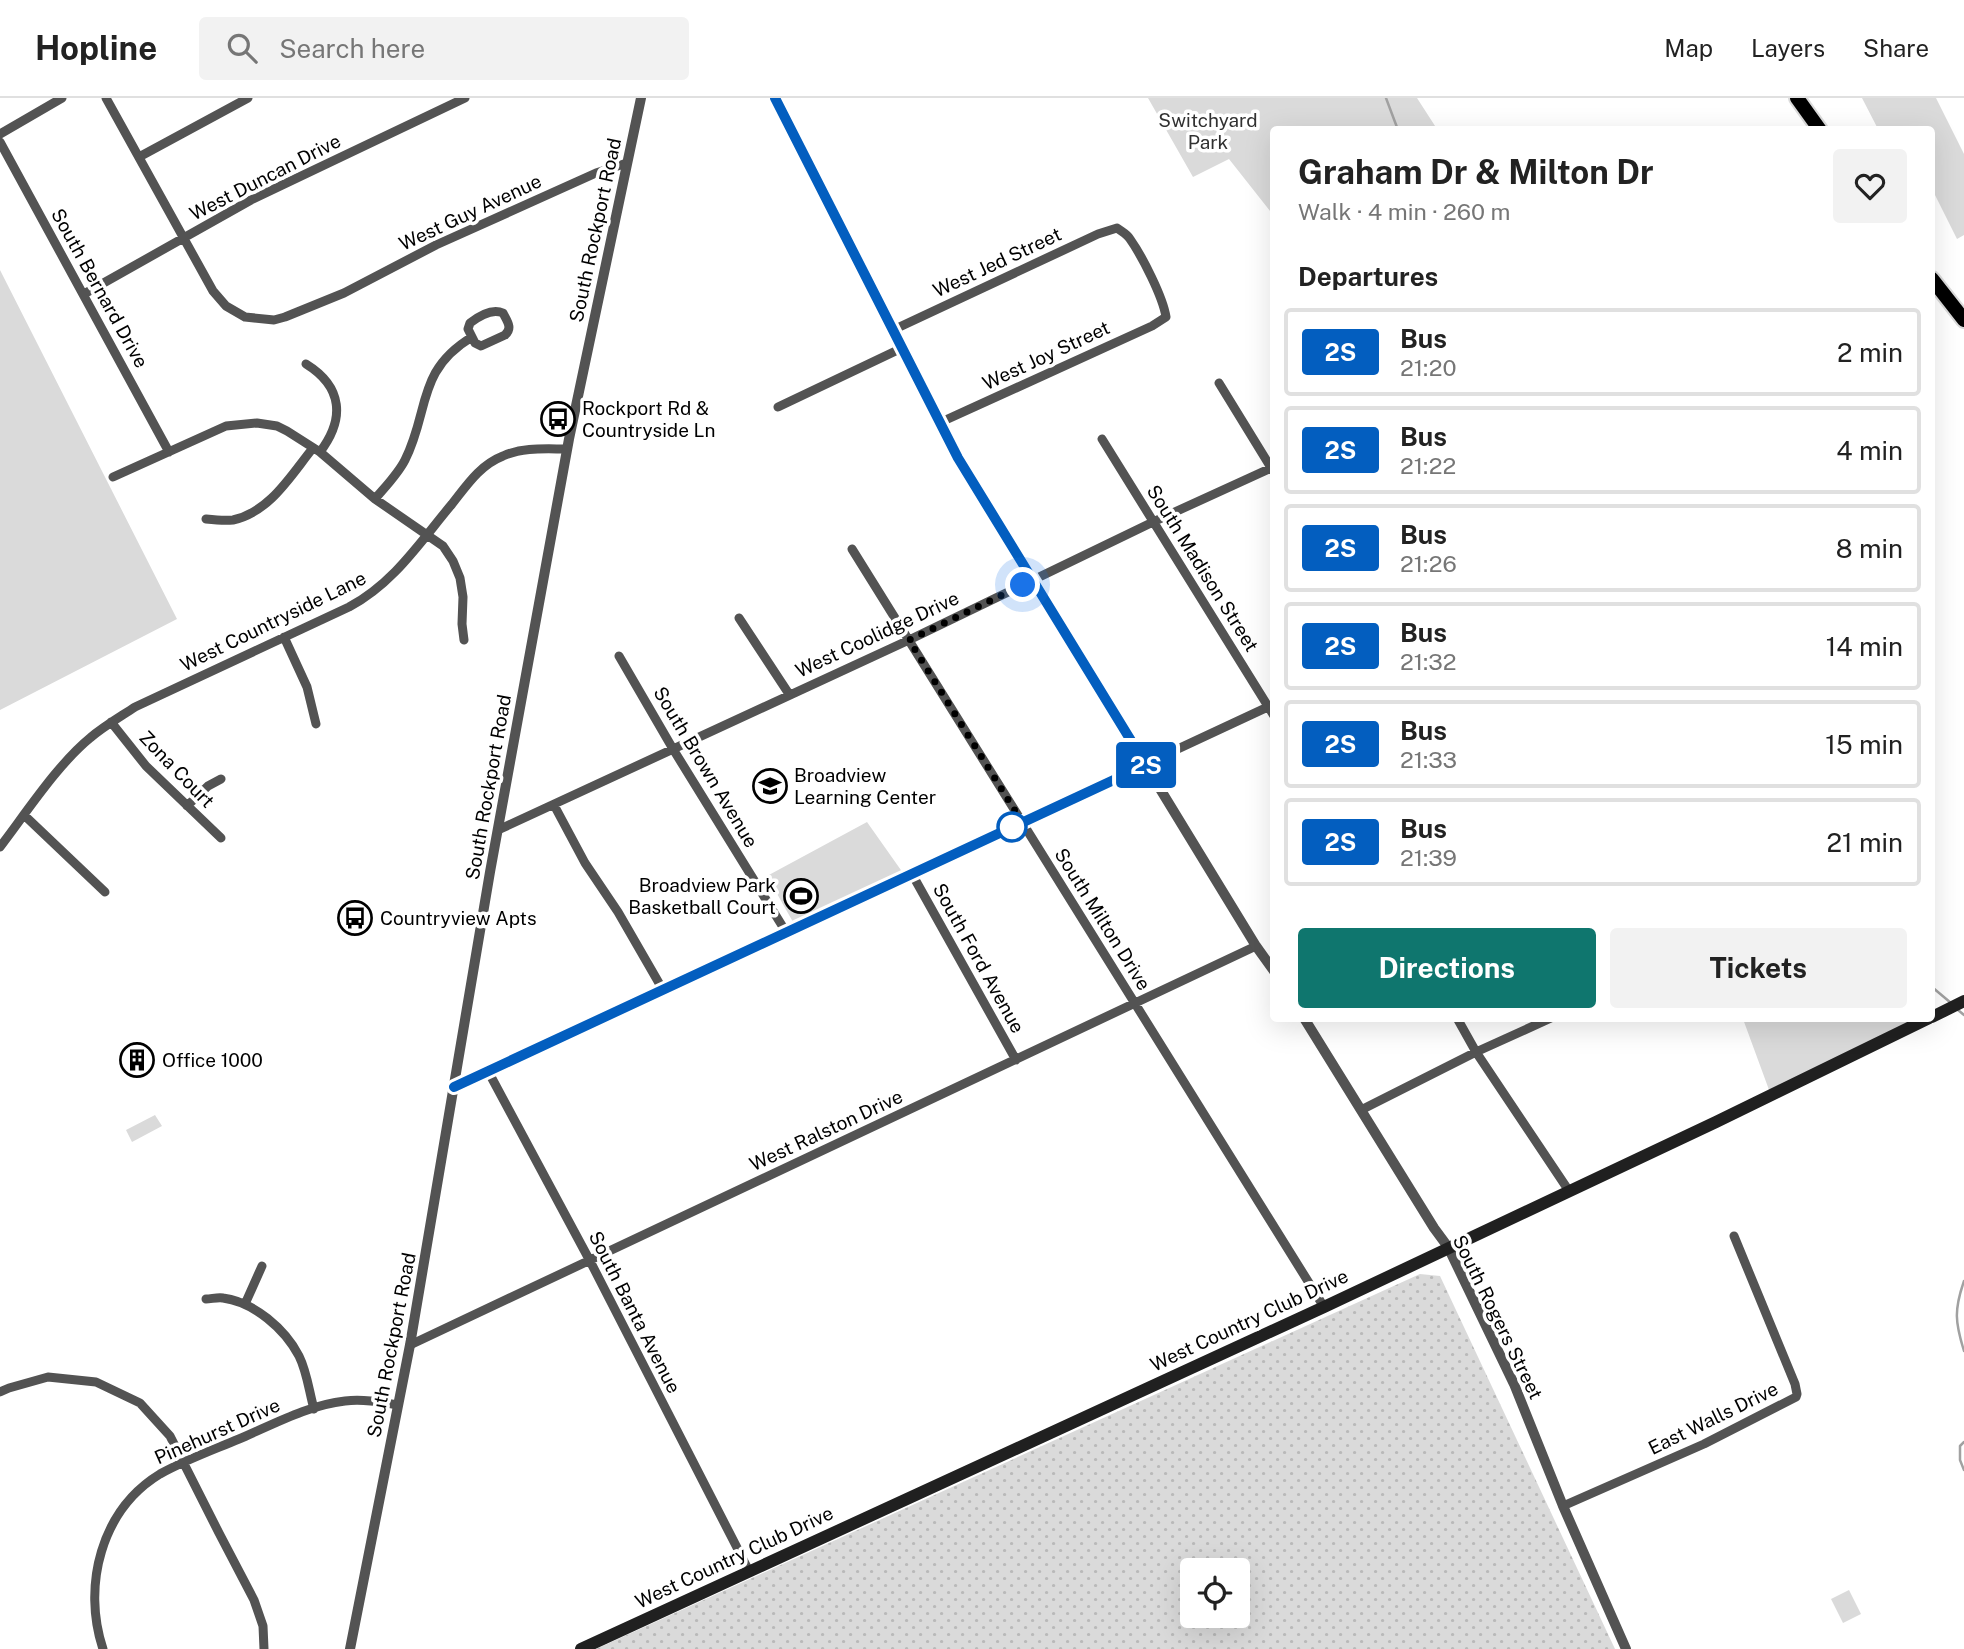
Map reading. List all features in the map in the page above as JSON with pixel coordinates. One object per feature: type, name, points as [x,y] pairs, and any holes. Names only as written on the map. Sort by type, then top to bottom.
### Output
[{"type":"main road","points":[[1797,98],[1817,126]]},
{"type":"main road","points":[[1935,283],[1964,320]]},
{"type":"main road","name":"West Country Club Drive","points":[[1935,1016],[1964,1001]]},
{"type":"main road","name":"West Country Club Drive","points":[[581,1649],[1324,1307],[1921,1022]]},
{"type":"street","points":[[0,134],[62,98]]},
{"type":"street","name":"West Guy Avenue","points":[[106,98],[213,291],[226,306],[245,317],[274,320],[330,298],[436,245],[596,173],[628,163]]},
{"type":"street","points":[[139,157],[248,98]]},
{"type":"street","name":"West Duncan Drive","points":[[84,294],[273,190],[465,98]]},
{"type":"street","name":"South Rockport Road","points":[[350,1649],[410,1345],[567,449],[640,98]]},
{"type":"street","points":[[775,98],[958,458],[1270,965]]},
{"type":"street","name":"South Bernard Drive","points":[[0,142],[169,452]]},
{"type":"street","name":"West Jed Street","points":[[892,330],[1098,234],[1117,228],[1128,236],[1136,250],[1164,306],[1166,317]]},
{"type":"street","points":[[492,311],[503,313],[510,325],[505,335],[481,346],[475,343],[472,337],[468,329],[473,320],[492,311]]},
{"type":"street","name":"West Joy Street","points":[[939,423],[1152,326],[1166,317]]},
{"type":"street","points":[[374,499],[403,464],[436,370],[457,346],[472,337]]},
{"type":"street","points":[[778,407],[902,348]]},
{"type":"street","points":[[206,519],[237,519],[262,507],[316,450],[329,440],[335,428],[337,404],[325,379],[306,365]]},
{"type":"street","points":[[1219,383],[1270,468]]},
{"type":"street","points":[[113,477],[226,426],[248,423],[277,426],[297,436],[374,499],[443,546],[458,570],[463,597],[461,624],[464,640]]},
{"type":"street","name":"South Madison Street","points":[[1102,439],[1270,703]]},
{"type":"street","name":"West Countryside Lane","points":[[0,847],[62,767],[88,739],[111,722],[135,707],[349,607],[376,591],[396,573],[476,474],[494,460],[521,450],[567,449]]},
{"type":"street","name":"West Coolidge Drive","points":[[498,831],[909,640],[1153,522],[1270,472]]},
{"type":"street","name":"South Milton Drive","points":[[852,549],[1324,1307]]},
{"type":"street","points":[[739,618],[789,694]]},
{"type":"street","points":[[284,637],[307,687],[316,724]]},
{"type":"street","name":"South Brown Avenue","points":[[619,656],[786,933]]},
{"type":"street","points":[[454,1087],[1270,705]]},
{"type":"street","name":"Zona Court","points":[[111,722],[146,766],[221,838]]},
{"type":"street","points":[[187,806],[208,786],[221,779]]},
{"type":"street","points":[[554,805],[585,863],[618,912],[663,990]]},
{"type":"street","points":[[24,815],[105,892]]},
{"type":"street","name":"South Ford Avenue","points":[[912,874],[1016,1060]]},
{"type":"street","name":"West Ralston Drive","points":[[410,1345],[1256,946]]},
{"type":"street","name":"South Rogers Street","points":[[1306,1022],[1448,1247],[1514,1384],[1563,1506],[1626,1649]]},
{"type":"street","points":[[1459,1022],[1476,1052],[1569,1191]]},
{"type":"street","points":[[1361,1110],[1542,1022]]},
{"type":"street","name":"South Banta Avenue","points":[[488,1071],[590,1261],[749,1571]]},
{"type":"street","name":"East Walls Drive","points":[[1563,1506],[1704,1444],[1796,1397],[1795,1384],[1734,1236]]},
{"type":"street","points":[[245,1304],[262,1266]]},
{"type":"street","points":[[206,1299],[223,1298],[245,1304],[271,1322],[293,1347],[304,1369],[314,1409]]},
{"type":"street","points":[[0,1392],[48,1377],[96,1381],[140,1403],[170,1436],[254,1600],[263,1626],[264,1649]]},
{"type":"street","name":"Pinehurst Drive","points":[[103,1649],[96,1623],[94,1592],[97,1568],[103,1545],[115,1521],[139,1491],[159,1475],[184,1462],[328,1404],[359,1401],[398,1405]]},
{"type":"green space","name":"Switchyard Park","points":[[1148,98],[1417,98],[1435,126],[1270,126],[1270,211],[1229,159],[1193,177]]},
{"type":"green space","points":[[1862,98],[1936,98],[1964,154],[1964,235],[1957,239],[1935,195],[1935,126],[1876,126]]},
{"type":"green space","points":[[0,270],[177,619],[0,710]]},
{"type":"green space","points":[[867,822],[903,873],[793,922],[767,876]]},
{"type":"green space","points":[[1744,1022],[1912,1022],[1772,1098]]},
{"type":"green space","points":[[155,1115],[162,1126],[132,1142],[126,1130]]},
{"type":"green space","points":[[1420,1274],[1440,1276],[1615,1649],[596,1649]]},
{"type":"green space","points":[[1849,1590],[1861,1614],[1843,1623],[1831,1599]]},
{"type":"waterway","points":[[1386,98],[1396,126]]},
{"type":"waterway","points":[[1935,990],[1951,1003]]},
{"type":"waterway","points":[[1958,1010],[1964,1015]]},
{"type":"waterway","points":[[1964,1281],[1957,1316],[1964,1351]]},
{"type":"waterway","points":[[1964,1442],[1960,1446],[1960,1460],[1964,1470]]},
{"type":"bus line","name":"2S","points":[[454,1087],[1146,765],[958,458],[775,98]]},
{"type":"place","name":"Rockport Rd & Countryside Ln","points":[[558,419]]},
{"type":"place","name":"Broadview Learning Center","points":[[770,786]]},
{"type":"place","name":"Broadview Park Basketball Court","points":[[801,896]]},
{"type":"place","name":"Countryview Apts","points":[[355,918]]},
{"type":"place","name":"Office 1000","points":[[137,1060]]},
{"type":"route","points":[[1012,827],[1022,822],[909,640],[1023,585]]}]
